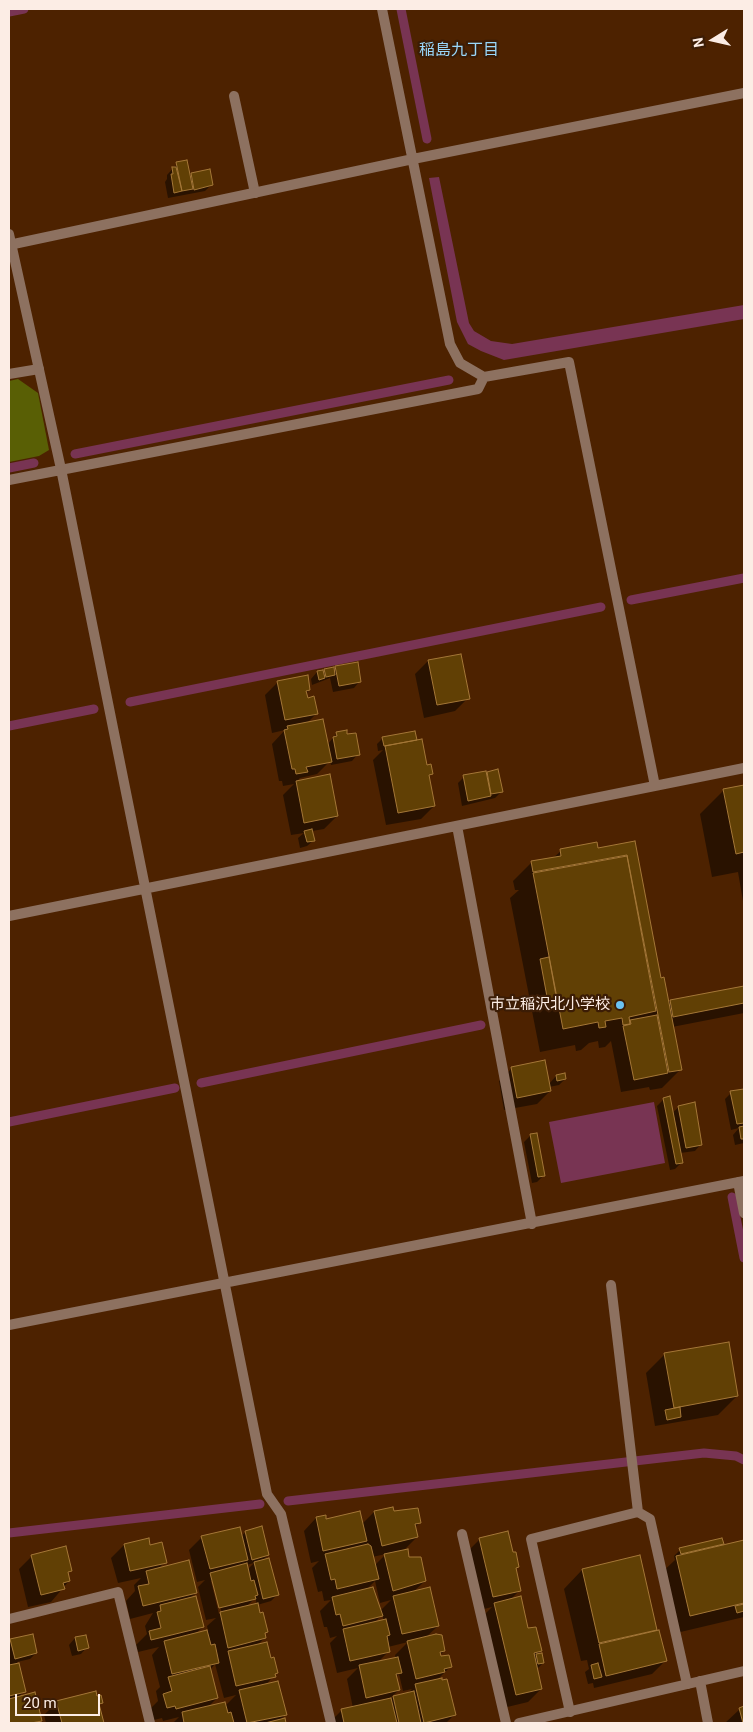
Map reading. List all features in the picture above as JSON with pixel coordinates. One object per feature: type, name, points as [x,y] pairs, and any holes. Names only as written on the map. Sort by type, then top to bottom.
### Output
[{"type":"street","points":[[382,9],[450,344],[460,363],[484,377],[569,362],[655,786]]},
{"type":"street","points":[[331,1723],[281,1514],[267,1494],[61,469],[10,241],[744,93]]},
{"type":"street","points":[[234,96],[255,193]]},
{"type":"street","points":[[9,374],[39,369]]},
{"type":"street","points":[[9,480],[478,389],[484,377]]},
{"type":"street","points":[[9,916],[744,768]]},
{"type":"street","points":[[457,826],[532,1224]]},
{"type":"street","points":[[9,1325],[741,1182],[744,1213]]},
{"type":"street","points":[[611,1284],[638,1512]]},
{"type":"street","points":[[570,1712],[530,1539],[638,1512],[650,1519],[687,1684]]},
{"type":"street","points":[[462,1534],[506,1723]]},
{"type":"street","points":[[9,1619],[118,1592],[150,1723]]},
{"type":"street","points":[[519,1723],[744,1671]]},
{"type":"street","points":[[700,1681],[708,1723]]},
{"type":"shaded area","points":[[439,177],[469,323],[474,331],[491,341],[512,344],[744,305],[744,319],[504,360],[481,351],[468,344],[457,322],[429,178]]},
{"type":"shaded area","points":[[18,379],[38,393],[49,450],[39,456],[9,462],[9,381]]},
{"type":"shaded area","points":[[654,1102],[665,1163],[561,1183],[549,1122]]},
{"type":"building","points":[[187,160],[193,189],[182,191],[176,162]]},
{"type":"building","points":[[172,167],[176,167],[182,191],[174,193],[171,174],[173,174]]},
{"type":"building","points":[[210,169],[213,185],[194,190],[191,173]]},
{"type":"building","points":[[461,654],[470,699],[437,705],[428,660]]},
{"type":"building","points":[[358,662],[361,682],[339,686],[335,666]]},
{"type":"building","points":[[334,667],[335,675],[326,677],[324,669]]},
{"type":"building","points":[[323,670],[325,678],[319,680],[317,671]]},
{"type":"building","points":[[308,675],[310,690],[306,691],[308,698],[314,696],[318,714],[285,720],[277,681]]},
{"type":"building","points":[[323,719],[332,762],[306,767],[308,772],[296,774],[295,769],[292,769],[284,730],[288,729],[287,726]]},
{"type":"building","points":[[347,730],[347,734],[356,733],[360,755],[337,759],[333,737],[337,736],[336,732]]},
{"type":"building","points":[[415,731],[417,740],[384,746],[382,737]]},
{"type":"building","points":[[422,739],[427,765],[431,764],[433,774],[429,775],[435,806],[398,813],[385,746]]},
{"type":"building","points":[[498,769],[503,792],[491,794],[487,772]]},
{"type":"building","points":[[486,771],[491,796],[468,801],[463,775]]},
{"type":"building","points":[[330,774],[338,816],[304,823],[296,781]]},
{"type":"building","points":[[744,785],[744,852],[736,854],[723,789]]},
{"type":"building","points":[[312,829],[315,841],[307,842],[304,831]]},
{"type":"building","points":[[635,841],[661,978],[664,977],[682,1070],[669,1072],[627,855],[533,872],[531,861],[561,856],[560,849],[597,842],[598,848]]},
{"type":"building","points":[[627,856],[656,1011],[629,1017],[630,1024],[623,1025],[622,1018],[605,1021],[606,1027],[599,1028],[598,1022],[563,1029],[533,873]]},
{"type":"building","points":[[549,957],[557,1001],[548,1002],[540,959]]},
{"type":"building","points":[[744,986],[744,1003],[673,1017],[670,1000]]},
{"type":"building","points":[[657,1015],[668,1073],[634,1080],[623,1026],[631,1024],[630,1020]]},
{"type":"building","points":[[545,1060],[551,1091],[517,1098],[511,1067]]},
{"type":"building","points":[[565,1073],[566,1079],[557,1081],[556,1075]]},
{"type":"building","points":[[744,1089],[744,1123],[737,1124],[730,1091]]},
{"type":"building","points":[[670,1096],[683,1163],[676,1164],[663,1098]]},
{"type":"building","points":[[695,1102],[702,1145],[686,1148],[678,1106]]},
{"type":"building","points":[[744,1126],[744,1139],[741,1139],[739,1127]]},
{"type":"building","points":[[537,1133],[545,1176],[538,1177],[530,1134]]},
{"type":"building","points":[[729,1342],[738,1396],[674,1408],[664,1353]]},
{"type":"building","points":[[680,1407],[681,1417],[667,1420],[665,1410]]},
{"type":"building","points":[[393,1507],[394,1511],[418,1508],[421,1523],[415,1524],[418,1537],[382,1546],[374,1511]]},
{"type":"building","points":[[360,1511],[367,1541],[323,1551],[316,1517],[326,1515],[326,1519]]},
{"type":"building","points":[[262,1526],[269,1555],[252,1560],[245,1531]]},
{"type":"building","points":[[240,1527],[248,1560],[210,1569],[201,1536]]},
{"type":"building","points":[[508,1531],[513,1552],[516,1552],[519,1567],[516,1568],[521,1591],[493,1597],[479,1538]]},
{"type":"building","points":[[149,1538],[150,1545],[162,1542],[167,1563],[130,1571],[124,1544]]},
{"type":"building","points":[[722,1538],[724,1544],[681,1554],[679,1548]]},
{"type":"building","points":[[744,1540],[744,1603],[690,1616],[676,1556]]},
{"type":"building","points":[[368,1544],[371,1546],[379,1579],[337,1589],[335,1579],[331,1580],[325,1554]]},
{"type":"building","points":[[66,1546],[72,1571],[68,1572],[70,1581],[63,1583],[65,1589],[41,1595],[31,1555]]},
{"type":"building","points":[[408,1549],[409,1557],[421,1557],[426,1581],[393,1591],[384,1554]]},
{"type":"building","points":[[640,1555],[657,1630],[599,1643],[582,1569]]},
{"type":"building","points":[[269,1558],[279,1595],[263,1599],[254,1562]]},
{"type":"building","points":[[189,1560],[197,1593],[143,1606],[138,1586],[149,1584],[146,1571]]},
{"type":"building","points":[[247,1563],[251,1581],[254,1580],[258,1595],[255,1596],[256,1599],[219,1608],[210,1573]]},
{"type":"building","points":[[373,1587],[383,1616],[343,1626],[340,1614],[336,1615],[332,1597]]},
{"type":"building","points":[[430,1587],[439,1626],[402,1634],[393,1596]]},
{"type":"building","points":[[196,1596],[204,1627],[151,1640],[149,1631],[161,1628],[157,1612],[161,1611],[160,1605]]},
{"type":"building","points":[[521,1596],[528,1628],[536,1627],[542,1651],[534,1653],[542,1689],[516,1695],[494,1603]]},
{"type":"building","points":[[258,1603],[260,1613],[263,1612],[268,1632],[265,1633],[266,1638],[228,1648],[220,1612]]},
{"type":"building","points":[[744,1604],[744,1611],[737,1613],[735,1606]]},
{"type":"building","points":[[386,1619],[390,1635],[387,1636],[390,1652],[350,1661],[343,1629]]},
{"type":"building","points":[[207,1630],[211,1645],[215,1644],[219,1663],[172,1674],[164,1641]]},
{"type":"building","points":[[659,1630],[667,1661],[606,1676],[599,1644]]},
{"type":"building","points":[[33,1634],[37,1653],[15,1659],[10,1639]]},
{"type":"building","points":[[436,1634],[442,1635],[445,1651],[440,1652],[441,1656],[449,1655],[452,1667],[444,1669],[445,1672],[416,1679],[407,1641]]},
{"type":"building","points":[[86,1635],[89,1648],[78,1651],[75,1637]]},
{"type":"building","points":[[267,1642],[271,1658],[274,1657],[278,1673],[275,1674],[276,1677],[236,1686],[228,1651]]},
{"type":"building","points":[[542,1653],[544,1663],[538,1664],[536,1654]]},
{"type":"building","points":[[398,1657],[402,1673],[396,1674],[400,1690],[366,1698],[359,1665]]},
{"type":"building","points":[[19,1663],[26,1692],[9,1696],[9,1665]]},
{"type":"building","points":[[598,1663],[602,1677],[594,1679],[591,1665]]},
{"type":"building","points":[[210,1666],[218,1698],[176,1709],[175,1706],[167,1708],[163,1694],[172,1691],[168,1677]]},
{"type":"building","points":[[442,1678],[442,1680],[447,1679],[456,1715],[424,1723],[415,1684]]},
{"type":"building","points":[[278,1681],[287,1715],[247,1723],[239,1690]]},
{"type":"building","points":[[96,1691],[97,1696],[101,1695],[103,1703],[99,1704],[104,1723],[62,1723],[56,1701]]},
{"type":"building","points":[[414,1691],[421,1723],[399,1723],[393,1696]]},
{"type":"building","points":[[35,1692],[42,1721],[9,1723],[9,1699]]},
{"type":"building","points":[[391,1698],[397,1723],[344,1723],[341,1709]]},
{"type":"building","points":[[225,1702],[228,1713],[231,1712],[234,1723],[184,1723],[182,1712]]},
{"type":"building","points":[[744,1706],[744,1723],[743,1723],[739,1708]]},
{"type":"building","points":[[285,1718],[286,1723],[265,1723]]},
{"type":"waterway","points":[[9,12],[24,9]]},
{"type":"waterway","points":[[401,9],[427,139]]},
{"type":"waterway","points":[[75,454],[449,380]]},
{"type":"waterway","points":[[9,468],[34,463]]},
{"type":"waterway","points":[[631,600],[744,578]]},
{"type":"waterway","points":[[130,702],[601,607]]},
{"type":"waterway","points":[[9,726],[94,709]]},
{"type":"waterway","points":[[201,1083],[481,1025]]},
{"type":"waterway","points":[[9,1122],[175,1088]]},
{"type":"waterway","points":[[732,1197],[744,1258]]},
{"type":"waterway","points":[[288,1501],[704,1453],[736,1456],[744,1460]]},
{"type":"waterway","points":[[9,1533],[260,1504]]},
{"type":"place","name":"市立稲沢北小学校","points":[[620,1005]]},
{"type":"district","name":"稲島九丁目","points":[[459,51]]}]
